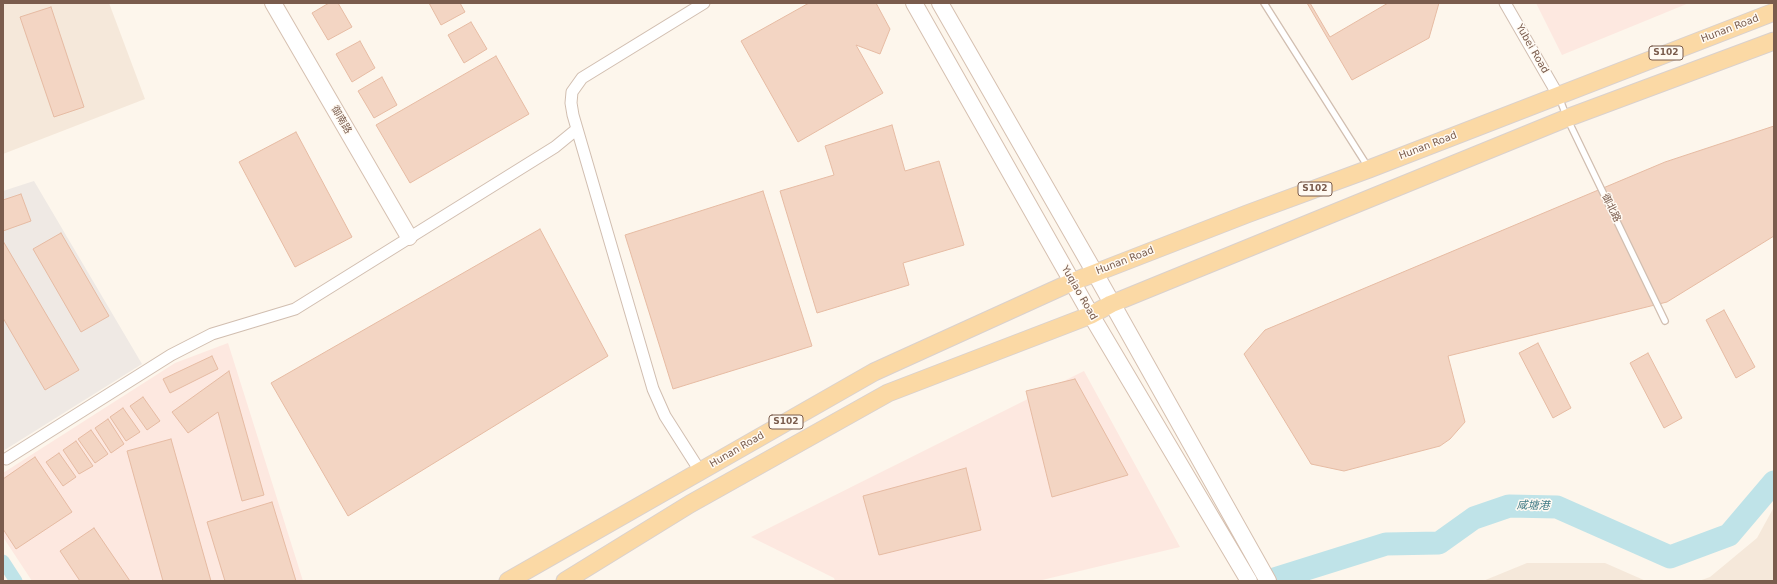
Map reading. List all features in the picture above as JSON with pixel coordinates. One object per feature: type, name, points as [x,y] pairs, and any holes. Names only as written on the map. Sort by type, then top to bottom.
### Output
[{"type":"main road","name":"御南路","points":[[274,3],[409,238]]},
{"type":"main road","name":"Yuqiao Road","points":[[914,3],[1091,315],[1227,541],[1249,581]]},
{"type":"main road","points":[[940,3],[1095,273],[1111,304],[1268,581]]},
{"type":"main road","name":"Hunan Road","points":[[508,581],[874,372],[1072,282],[1774,12]]},
{"type":"main road","name":"S102","points":[[564,581],[690,504],[888,393],[1091,315],[1111,304],[1567,118],[1774,41]]},
{"type":"street","points":[[700,471],[665,416],[653,390],[577,129],[571,103],[572,92],[582,78],[704,3]]},
{"type":"street","name":"Yubei Road","points":[[1505,3],[1558,95]]},
{"type":"street","points":[[6,459],[171,355],[212,334],[295,309],[555,147],[577,129]]},
{"type":"lane","points":[[1264,3],[1369,169]]},
{"type":"lane","name":"御北路","points":[[1558,95],[1567,118],[1666,321]]},
{"type":"shaded area","points":[[3,3],[109,3],[145,99],[3,154]]},
{"type":"shaded area","points":[[1536,3],[1689,3],[1562,55]]},
{"type":"shaded area","points":[[34,181],[142,364],[3,451],[3,191]]},
{"type":"shaded area","points":[[228,343],[303,581],[32,581],[3,537],[3,473],[175,363]]},
{"type":"shaded area","points":[[1084,371],[1180,547],[1038,581],[835,581],[834,578],[751,537]]},
{"type":"shaded area","points":[[1774,507],[1774,581],[1699,581],[1710,577],[1757,538]]},
{"type":"shaded area","points":[[1527,563],[1605,563],[1646,581],[1483,581]]},
{"type":"building","points":[[329,3],[338,3],[352,27],[328,40],[312,13]]},
{"type":"building","points":[[429,3],[460,3],[465,12],[441,25]]},
{"type":"building","points":[[809,3],[876,3],[890,29],[880,54],[856,45],[883,93],[798,142],[741,41]]},
{"type":"building","points":[[1307,3],[1439,3],[1429,38],[1352,80]]},
{"type":"building","points":[[1310,3],[1388,3],[1330,37]]},
{"type":"building","points":[[51,7],[84,107],[54,117],[20,17]]},
{"type":"building","points":[[471,22],[487,49],[464,63],[448,35]]},
{"type":"building","points":[[360,41],[375,68],[352,82],[336,54]]},
{"type":"building","points":[[496,56],[529,114],[410,183],[376,125]]},
{"type":"building","points":[[382,77],[397,105],[374,118],[358,91]]},
{"type":"building","points":[[892,125],[905,171],[939,161],[964,245],[903,263],[909,285],[817,313],[780,191],[834,175],[825,146]]},
{"type":"building","points":[[1774,126],[1774,236],[1667,302],[1448,356],[1465,422],[1450,439],[1440,446],[1344,471],[1311,464],[1244,354],[1265,330],[1665,162]]},
{"type":"building","points":[[296,132],[352,237],[295,267],[239,162]]},
{"type":"building","points":[[763,191],[812,346],[673,389],[625,235]]},
{"type":"building","points":[[21,194],[31,221],[3,231],[3,200]]},
{"type":"building","points":[[540,229],[608,356],[348,516],[271,383]]},
{"type":"building","points":[[61,233],[109,316],[81,332],[33,249]]},
{"type":"building","points":[[3,241],[79,370],[45,390],[3,318]]},
{"type":"building","points":[[1724,310],[1755,367],[1736,378],[1706,320]]},
{"type":"building","points":[[1538,343],[1571,408],[1553,418],[1519,353]]},
{"type":"building","points":[[1648,353],[1682,418],[1664,428],[1630,363]]},
{"type":"building","points":[[212,356],[218,369],[170,393],[163,379]]},
{"type":"building","points":[[229,371],[264,495],[242,501],[218,412],[188,433],[172,412]]},
{"type":"building","points":[[1075,379],[1128,475],[1052,497],[1026,391]]},
{"type":"building","points":[[143,397],[160,421],[147,430],[130,406]]},
{"type":"building","points":[[123,408],[140,432],[126,441],[110,417]]},
{"type":"building","points":[[108,419],[124,444],[111,453],[95,428]]},
{"type":"building","points":[[91,430],[108,454],[95,463],[78,439]]},
{"type":"building","points":[[171,439],[211,581],[163,581],[127,451]]},
{"type":"building","points":[[76,441],[93,466],[79,474],[63,450]]},
{"type":"building","points":[[59,453],[76,477],[63,486],[46,462]]},
{"type":"building","points":[[35,457],[72,512],[16,549],[3,529],[3,479]]},
{"type":"building","points":[[966,468],[981,530],[879,555],[863,496]]},
{"type":"building","points":[[272,502],[296,581],[225,581],[207,522]]},
{"type":"building","points":[[94,528],[130,581],[80,581],[60,551]]},
{"type":"waterway","name":"咸塘港","points":[[1268,581],[1386,544],[1439,543],[1474,518],[1509,506],[1557,507],[1670,557],[1729,535],[1774,482]]},
{"type":"waterway","points":[[3,561],[16,581]]}]
